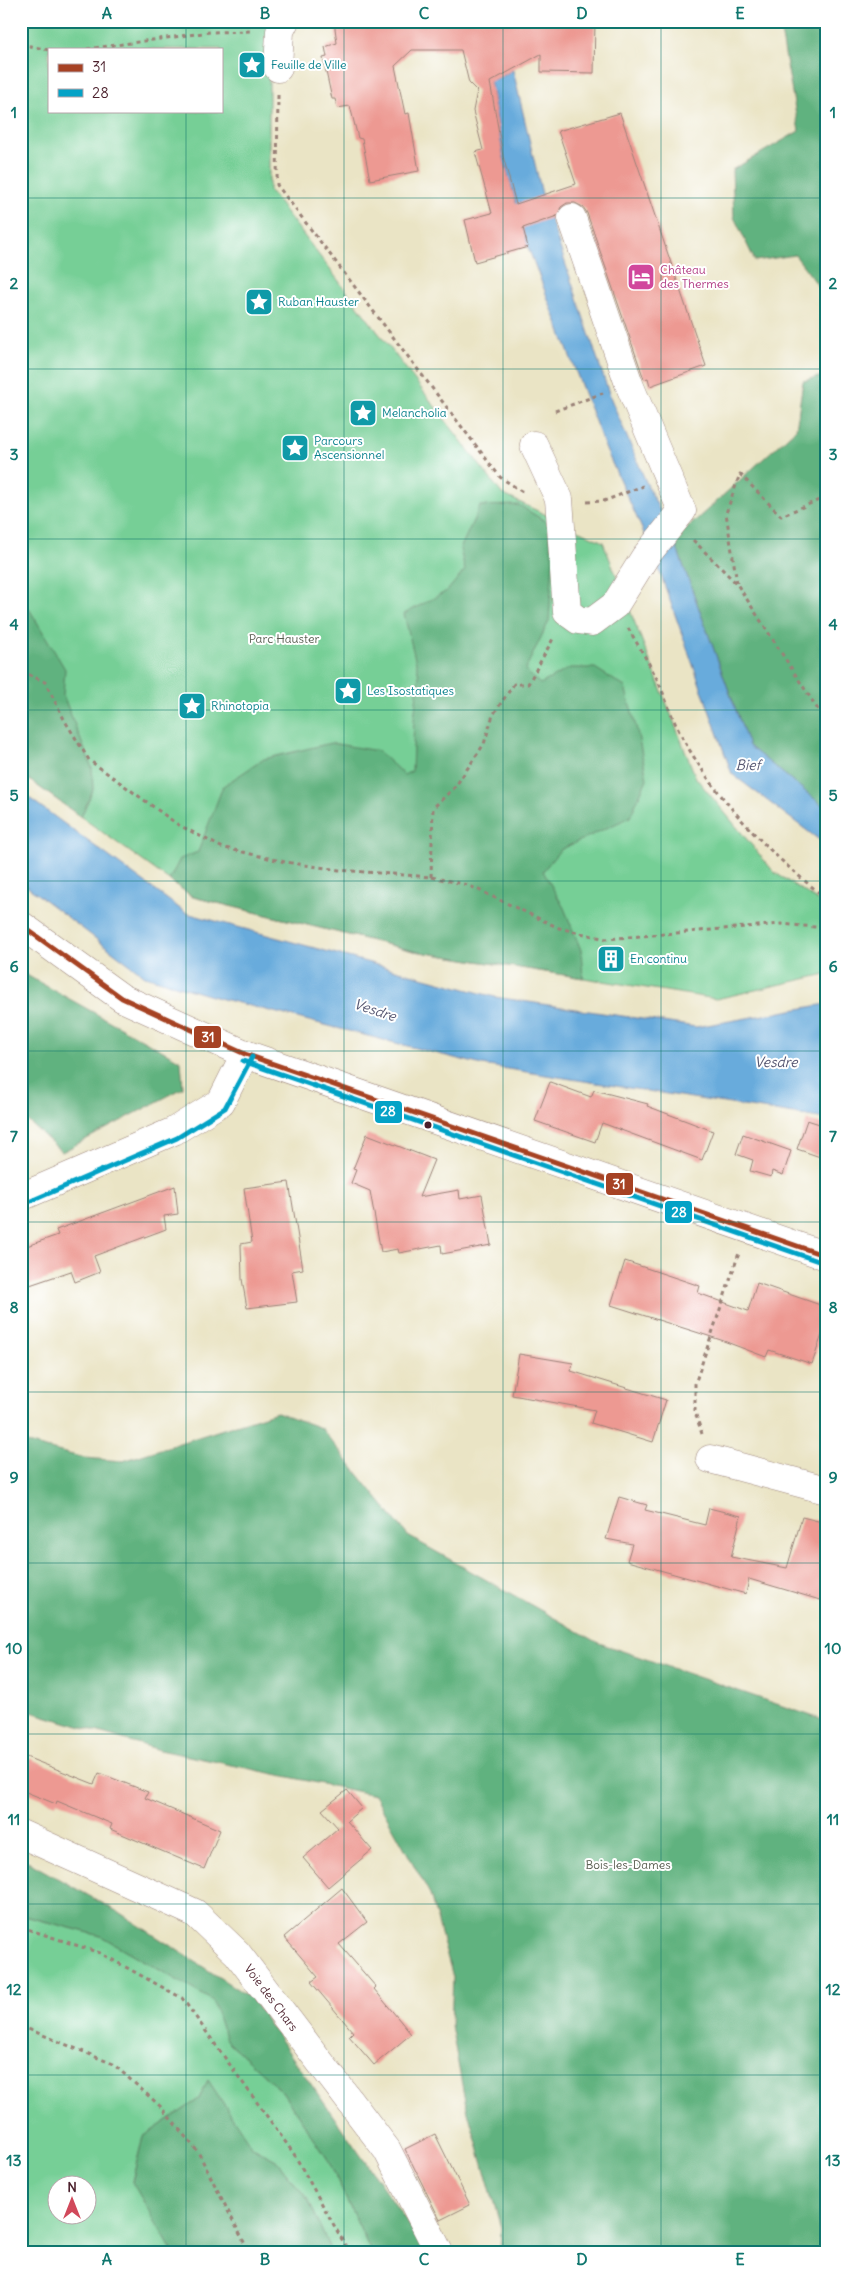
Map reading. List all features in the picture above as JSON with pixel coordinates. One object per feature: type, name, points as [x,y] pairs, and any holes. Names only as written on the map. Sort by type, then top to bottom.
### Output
[{"type":"street","points":[[278,68],[283,26]]},
{"type":"street","points":[[534,445],[559,499],[567,612],[578,620],[592,622],[615,605],[645,558],[676,517],[572,218]]},
{"type":"street","points":[[21,925],[122,998],[245,1054],[826,1256]]},
{"type":"street","points":[[21,1197],[174,1131],[221,1102],[245,1054]]},
{"type":"street","points":[[710,1459],[826,1490]]},
{"type":"street","name":"Voie des Chars","points":[[21,1834],[195,1913],[238,1953],[387,2150],[439,2252]]},
{"type":"path","points":[[94,48],[210,32],[283,26]]},
{"type":"path","points":[[21,44],[48,50]]},
{"type":"path","points":[[278,68],[277,185],[500,477],[521,491],[582,502],[604,500],[651,483]]},
{"type":"path","points":[[555,411],[584,400]]},
{"type":"path","points":[[737,584],[726,513],[740,474],[781,516],[826,498]]},
{"type":"path","points":[[676,517],[685,533],[737,584],[826,722]]},
{"type":"path","points":[[615,605],[657,679],[682,736],[708,778],[757,836],[797,876],[826,898]]},
{"type":"path","points":[[431,877],[433,808],[455,787],[484,744],[493,715],[514,684],[528,684],[567,612]]},
{"type":"path","points":[[21,671],[45,682],[88,760],[177,824],[221,848],[284,862],[339,870],[431,877],[468,885],[559,928],[606,939],[781,924],[826,928]]},
{"type":"path","points":[[710,1459],[695,1412],[695,1384],[747,1229]]},
{"type":"path","points":[[21,1927],[100,1953],[182,1998],[294,2154],[350,2252]]},
{"type":"path","points":[[21,2026],[113,2064],[160,2106],[198,2152],[249,2252]]},
{"type":"green space","name":"Parc Hauster","points":[[21,21],[269,21],[269,190],[502,494],[603,542],[696,778],[774,872],[826,906],[826,974],[716,999],[414,951],[193,897],[21,774]]},
{"type":"green space","points":[[779,21],[826,21],[826,296],[795,255],[755,261],[734,217],[732,170],[799,131]]},
{"type":"green space","points":[[823,376],[826,378],[826,808],[749,746],[674,540],[796,429],[803,381]]},
{"type":"green space","points":[[519,505],[548,523],[553,561],[549,621],[525,670],[540,684],[570,668],[595,668],[625,687],[637,730],[647,779],[630,817],[560,850],[543,871],[564,908],[581,950],[583,978],[414,951],[193,897],[169,880],[180,859],[198,852],[223,786],[264,759],[331,743],[378,751],[404,775],[412,771],[414,719],[419,675],[404,614],[447,591],[465,570],[460,549],[480,506]]},
{"type":"green space","points":[[21,599],[25,602],[65,669],[63,695],[92,768],[93,790],[81,817],[21,774]]},
{"type":"green space","points":[[21,972],[181,1061],[183,1088],[62,1152],[21,1115]]},
{"type":"green space","name":"Bois-les-Dames","points":[[277,1412],[321,1428],[408,1536],[599,1643],[826,1721],[826,2252],[500,2252],[501,2228],[465,2101],[451,2025],[453,1977],[430,1894],[375,1795],[160,1750],[21,1709],[21,1446],[27,1443],[84,1458],[123,1461]]},
{"type":"green space","points":[[21,1858],[120,1913],[251,1998],[428,2252],[371,2252],[327,2158],[282,2091],[226,2040],[213,2001],[101,1936],[21,1915]]},
{"type":"green space","points":[[21,1915],[101,1936],[214,2001],[226,2040],[282,2091],[327,2158],[371,2252],[331,2252],[309,2201],[276,2160],[252,2148],[208,2080],[199,2099],[143,2137],[132,2181],[173,2252],[21,2252]]},
{"type":"green space","points":[[208,2080],[252,2147],[276,2160],[309,2201],[331,2252],[173,2252],[132,2182],[143,2137],[199,2099]]},
{"type":"water","name":"Bief","points":[[485,50],[490,59],[495,80],[513,70],[542,194],[611,399],[646,482],[674,540],[749,746],[826,808],[826,845],[732,774],[653,553],[606,450],[528,247],[503,156]]},
{"type":"water","name":"Vesdre","points":[[21,792],[186,913],[495,997],[696,1027],[826,1004],[826,1119],[482,1065],[211,996],[145,976],[21,882]]},
{"type":"building","points":[[334,21],[595,21],[594,73],[541,72],[541,54],[490,82],[503,156],[516,204],[576,184],[558,131],[620,113],[706,366],[650,386],[648,378],[644,379],[587,213],[583,207],[575,203],[567,203],[561,207],[557,216],[523,228],[528,247],[475,262],[465,220],[492,213],[475,152],[483,150],[473,111],[477,91],[469,83],[461,50],[412,50],[395,66],[405,114],[409,113],[419,171],[370,180],[362,139],[358,138],[350,106],[337,108],[335,99],[332,99],[323,58],[327,57],[325,47],[337,43]]},
{"type":"building","points":[[550,1082],[591,1097],[594,1090],[648,1104],[647,1106],[713,1131],[702,1160],[602,1123],[595,1142],[535,1121]]},
{"type":"building","points":[[807,1120],[826,1126],[826,1159],[797,1149]]},
{"type":"building","points":[[367,1134],[434,1160],[419,1197],[459,1190],[460,1199],[482,1195],[491,1245],[442,1254],[441,1245],[399,1253],[398,1249],[381,1252],[370,1191],[351,1183],[356,1170],[353,1169]]},
{"type":"building","points":[[743,1134],[791,1151],[783,1175],[772,1171],[771,1177],[750,1171],[753,1160],[736,1154]]},
{"type":"building","points":[[289,1182],[303,1269],[292,1271],[297,1302],[247,1308],[242,1279],[241,1244],[252,1242],[244,1188]]},
{"type":"building","points":[[175,1186],[178,1214],[164,1216],[166,1229],[94,1256],[100,1272],[75,1282],[71,1271],[21,1288],[21,1248],[58,1235],[56,1230]]},
{"type":"building","points":[[625,1261],[700,1286],[698,1293],[748,1311],[757,1283],[826,1307],[826,1323],[812,1364],[769,1350],[766,1357],[721,1340],[611,1305]]},
{"type":"building","points":[[519,1354],[573,1363],[571,1371],[666,1400],[653,1442],[591,1423],[595,1410],[512,1395]]},
{"type":"building","points":[[619,1497],[647,1505],[645,1510],[705,1525],[709,1508],[741,1516],[731,1557],[787,1568],[802,1517],[826,1523],[826,1599],[821,1597],[820,1600],[749,1579],[746,1594],[627,1561],[632,1544],[606,1539]]},
{"type":"building","points":[[21,1755],[94,1784],[99,1773],[148,1792],[145,1798],[220,1830],[204,1869],[110,1829],[112,1824],[57,1801],[56,1804],[21,1790]]},
{"type":"building","points":[[347,1790],[362,1808],[347,1821],[372,1850],[328,1887],[303,1858],[338,1828],[322,1810]]},
{"type":"building","points":[[342,1888],[367,1922],[339,1944],[376,1987],[374,1989],[411,2034],[374,2065],[349,2036],[353,2032],[311,1982],[318,1977],[284,1937]]},
{"type":"building","points":[[435,2134],[470,2205],[440,2220],[405,2149]]},
{"type":"transit line","name":"31","points":[[21,925],[122,998],[245,1054],[826,1256]]},
{"type":"transit line","name":"28","points":[[24,1204],[177,1138],[225,1108],[252,1057]]},
{"type":"transit line","name":"28","points":[[243,1061],[824,1263]]},
{"type":"place","name":"Feuille de Ville","points":[[252,65]]},
{"type":"place","name":"Château des Thermes","points":[[641,277]]},
{"type":"place","name":"Ruban Hauster","points":[[259,302]]},
{"type":"place","name":"Melancholia","points":[[363,413]]},
{"type":"place","name":"Parcours Ascensionnel","points":[[295,448]]},
{"type":"place","name":"Les Isostatiques","points":[[348,691]]},
{"type":"place","name":"Rhinotopia","points":[[192,706]]},
{"type":"place","name":"En continu","points":[[611,959]]}]
